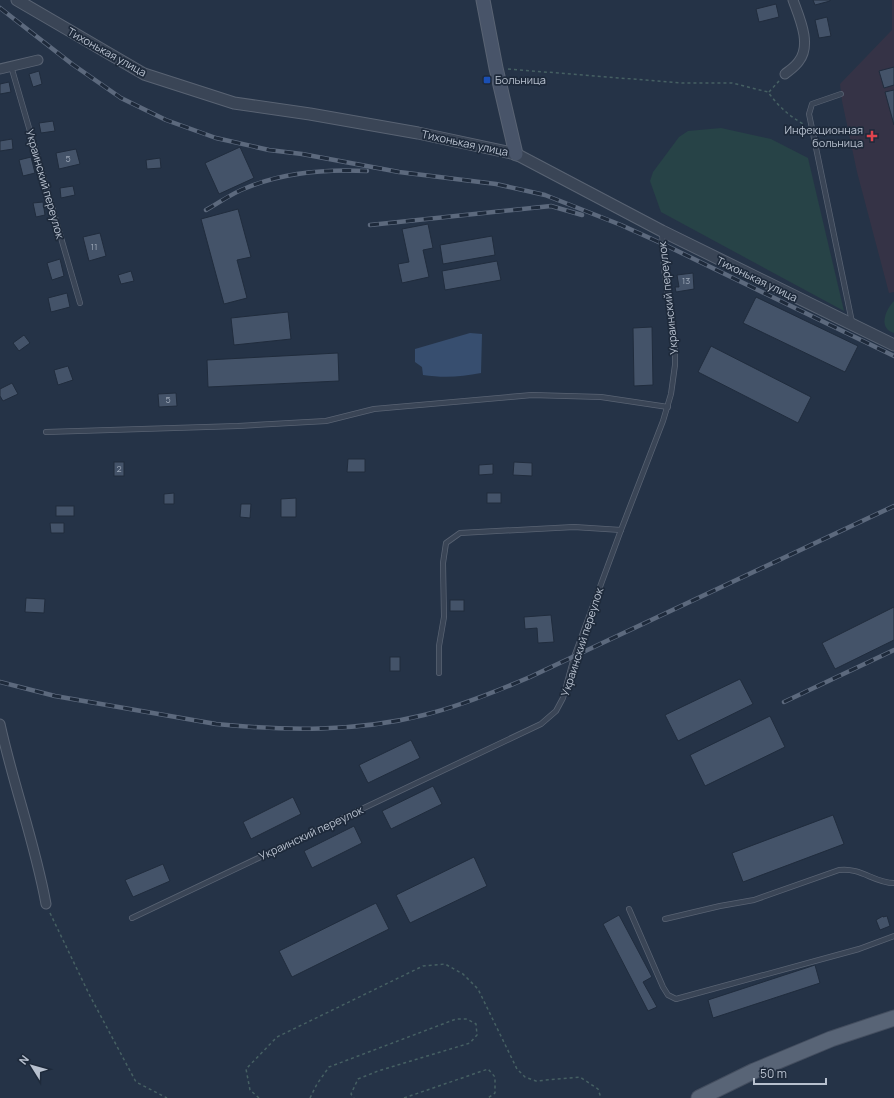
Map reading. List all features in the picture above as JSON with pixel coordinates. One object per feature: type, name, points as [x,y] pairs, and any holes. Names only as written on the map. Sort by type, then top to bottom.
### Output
[{"type":"main road","points":[[483,0],[496,68],[516,154]]},
{"type":"main road","points":[[700,1098],[761,1068],[831,1039],[894,1018]]},
{"type":"street","name":"Тихонькая улица","points":[[17,0],[144,74],[234,103],[410,131],[516,154],[662,231],[894,345]]},
{"type":"street","points":[[785,74],[800,61],[805,47],[801,25],[793,0]]},
{"type":"street","points":[[0,69],[38,60]]},
{"type":"street","points":[[0,724],[41,878],[46,904]]},
{"type":"lane","name":"Украинский переулок","points":[[12,66],[80,303]]},
{"type":"lane","points":[[841,94],[812,104],[809,114],[853,326]]},
{"type":"lane","name":"Украинский переулок","points":[[132,918],[541,724],[556,711],[563,698],[574,657],[663,422],[674,380],[675,346],[664,268],[662,231]]},
{"type":"lane","points":[[46,432],[238,426],[326,421],[374,409],[532,395],[601,397],[668,407]]},
{"type":"lane","points":[[439,673],[438,646],[444,617],[443,563],[446,543],[460,533],[574,527],[621,530]]},
{"type":"lane","points":[[665,919],[754,900],[839,870],[854,869],[881,881],[894,883]]},
{"type":"lane","points":[[629,909],[663,987],[668,996],[676,999],[859,949],[894,936]]},
{"type":"path","points":[[496,68],[682,83],[732,83],[768,92],[778,106],[794,119],[812,129]]},
{"type":"path","points":[[768,92],[785,74]]},
{"type":"path","points":[[46,904],[89,994],[136,1082],[167,1098]]},
{"type":"path","points":[[260,1098],[250,1090],[246,1070],[277,1038],[423,966],[445,964],[464,974],[478,989],[517,1069],[525,1077],[536,1081],[580,1077],[598,1089],[601,1098]]},
{"type":"path","points":[[310,1098],[317,1084],[329,1067],[456,1019],[467,1019],[476,1024],[477,1035],[470,1043],[378,1071],[358,1079],[351,1094],[354,1098]]},
{"type":"path","points":[[404,1098],[488,1069],[495,1077],[495,1093],[488,1098]]},
{"type":"shaded area","name":"Инфекционная больница","points":[[892,0],[894,0],[894,292],[889,293],[857,172],[842,101],[840,84],[892,30]]},
{"type":"green space","points":[[721,128],[771,139],[808,158],[844,311],[661,212],[650,181],[653,172],[679,137],[688,131]]},
{"type":"green space","points":[[894,301],[894,333],[886,328],[885,319],[888,309]]},
{"type":"water","points":[[470,333],[482,334],[481,373],[452,377],[423,375],[422,367],[415,362],[415,349]]},
{"type":"building","points":[[813,0],[830,0],[830,1],[815,5]]},
{"type":"building","points":[[776,4],[779,17],[759,22],[756,9]]},
{"type":"building","points":[[827,17],[831,36],[819,38],[815,20]]},
{"type":"building","points":[[894,67],[894,85],[884,88],[879,71]]},
{"type":"building","points":[[39,71],[42,84],[33,87],[29,74]]},
{"type":"building","points":[[9,82],[11,92],[0,94],[0,84]]},
{"type":"building","points":[[894,90],[894,125],[885,92]]},
{"type":"building","points":[[53,121],[55,131],[41,133],[39,123]]},
{"type":"building","points":[[12,139],[13,149],[0,151],[0,141]]},
{"type":"building","points":[[240,147],[254,178],[219,194],[205,163]]},
{"type":"building","points":[[76,149],[80,164],[59,169],[56,153]]},
{"type":"building","points":[[31,157],[35,173],[23,176],[19,160]]},
{"type":"building","points":[[160,158],[161,168],[147,169],[146,160]]},
{"type":"building","points":[[73,186],[75,195],[61,198],[60,188]]},
{"type":"building","points":[[43,202],[45,215],[36,217],[33,203]]},
{"type":"building","points":[[238,209],[251,257],[237,260],[247,298],[224,304],[201,219]]},
{"type":"building","points":[[428,224],[433,248],[423,250],[429,277],[402,283],[398,264],[409,262],[402,229]]},
{"type":"building","points":[[100,233],[106,256],[89,261],[83,237]]},
{"type":"building","points":[[492,236],[495,255],[443,264],[440,245]]},
{"type":"building","points":[[60,259],[64,276],[52,280],[47,263]]},
{"type":"building","points":[[497,261],[501,280],[445,290],[442,271]]},
{"type":"building","points":[[131,271],[134,281],[121,284],[118,275]]},
{"type":"building","points":[[693,273],[694,289],[676,292],[675,287],[679,287],[677,275]]},
{"type":"building","points":[[67,293],[70,307],[51,312],[48,298]]},
{"type":"building","points":[[756,297],[858,346],[845,372],[743,323]]},
{"type":"building","points":[[288,312],[291,339],[234,345],[231,318]]},
{"type":"building","points":[[652,327],[653,385],[634,386],[633,328]]},
{"type":"building","points":[[24,335],[30,343],[19,351],[13,343]]},
{"type":"building","points":[[711,346],[811,397],[798,423],[698,372]]},
{"type":"building","points":[[338,353],[339,381],[208,387],[207,360]]},
{"type":"building","points":[[68,366],[73,380],[58,385],[54,370]]},
{"type":"building","points":[[12,383],[18,394],[3,401],[0,396],[0,389]]},
{"type":"building","points":[[176,393],[177,406],[159,407],[158,394]]},
{"type":"building","points":[[348,459],[365,459],[365,472],[347,472]]},
{"type":"building","points":[[114,462],[124,462],[124,476],[114,476]]},
{"type":"building","points":[[514,462],[532,463],[532,476],[513,475]]},
{"type":"building","points":[[493,464],[493,474],[479,475],[479,465]]},
{"type":"building","points":[[174,493],[174,504],[164,504],[164,494]]},
{"type":"building","points":[[487,493],[501,493],[501,503],[487,503]]},
{"type":"building","points":[[296,498],[296,517],[281,517],[281,499]]},
{"type":"building","points":[[241,504],[251,504],[250,518],[240,517]]},
{"type":"building","points":[[56,506],[74,506],[74,516],[56,516]]},
{"type":"building","points":[[50,523],[64,523],[64,533],[51,533]]},
{"type":"building","points":[[26,598],[45,599],[44,613],[25,612]]},
{"type":"building","points":[[450,600],[464,600],[464,611],[450,611]]},
{"type":"building","points":[[894,607],[894,640],[835,669],[822,643]]},
{"type":"building","points":[[551,615],[554,642],[538,643],[537,628],[525,629],[524,617]]},
{"type":"building","points":[[390,657],[400,657],[400,671],[390,671]]},
{"type":"building","points":[[740,679],[753,704],[678,741],[665,715]]},
{"type":"building","points":[[770,716],[785,747],[705,786],[690,755]]},
{"type":"building","points":[[411,740],[420,758],[368,783],[359,765]]},
{"type":"building","points":[[433,786],[442,804],[391,829],[382,811]]},
{"type":"building","points":[[293,797],[301,814],[251,839],[243,822]]},
{"type":"building","points":[[833,815],[844,844],[743,882],[732,853]]},
{"type":"building","points":[[354,826],[362,843],[312,868],[304,851]]},
{"type":"building","points":[[474,857],[487,886],[410,923],[396,895]]},
{"type":"building","points":[[163,864],[170,881],[133,897],[125,880]]},
{"type":"building","points":[[376,903],[389,929],[292,977],[279,951]]},
{"type":"building","points":[[619,915],[652,977],[643,982],[657,1007],[648,1011],[603,924]]},
{"type":"building","points":[[883,916],[887,916],[890,926],[880,930],[876,920]]},
{"type":"building","points":[[815,965],[820,983],[713,1018],[708,1000]]},
{"type":"railway","points":[[0,8],[72,64],[121,98],[166,120],[216,138],[269,150],[302,154],[399,172],[496,184],[545,195],[621,225],[663,244],[894,356]]},
{"type":"railway","points":[[206,210],[241,190],[275,178],[321,171],[367,171]]},
{"type":"railway","points":[[370,225],[551,206],[582,215]]},
{"type":"railway","points":[[0,682],[55,696],[216,724],[295,729],[373,725],[398,721],[464,703],[530,677],[894,506]]},
{"type":"railway","points":[[784,702],[894,650]]},
{"type":"place","name":"Больница","points":[[487,80]]},
{"type":"place","name":"Инфекционная больница","points":[[872,136]]}]
